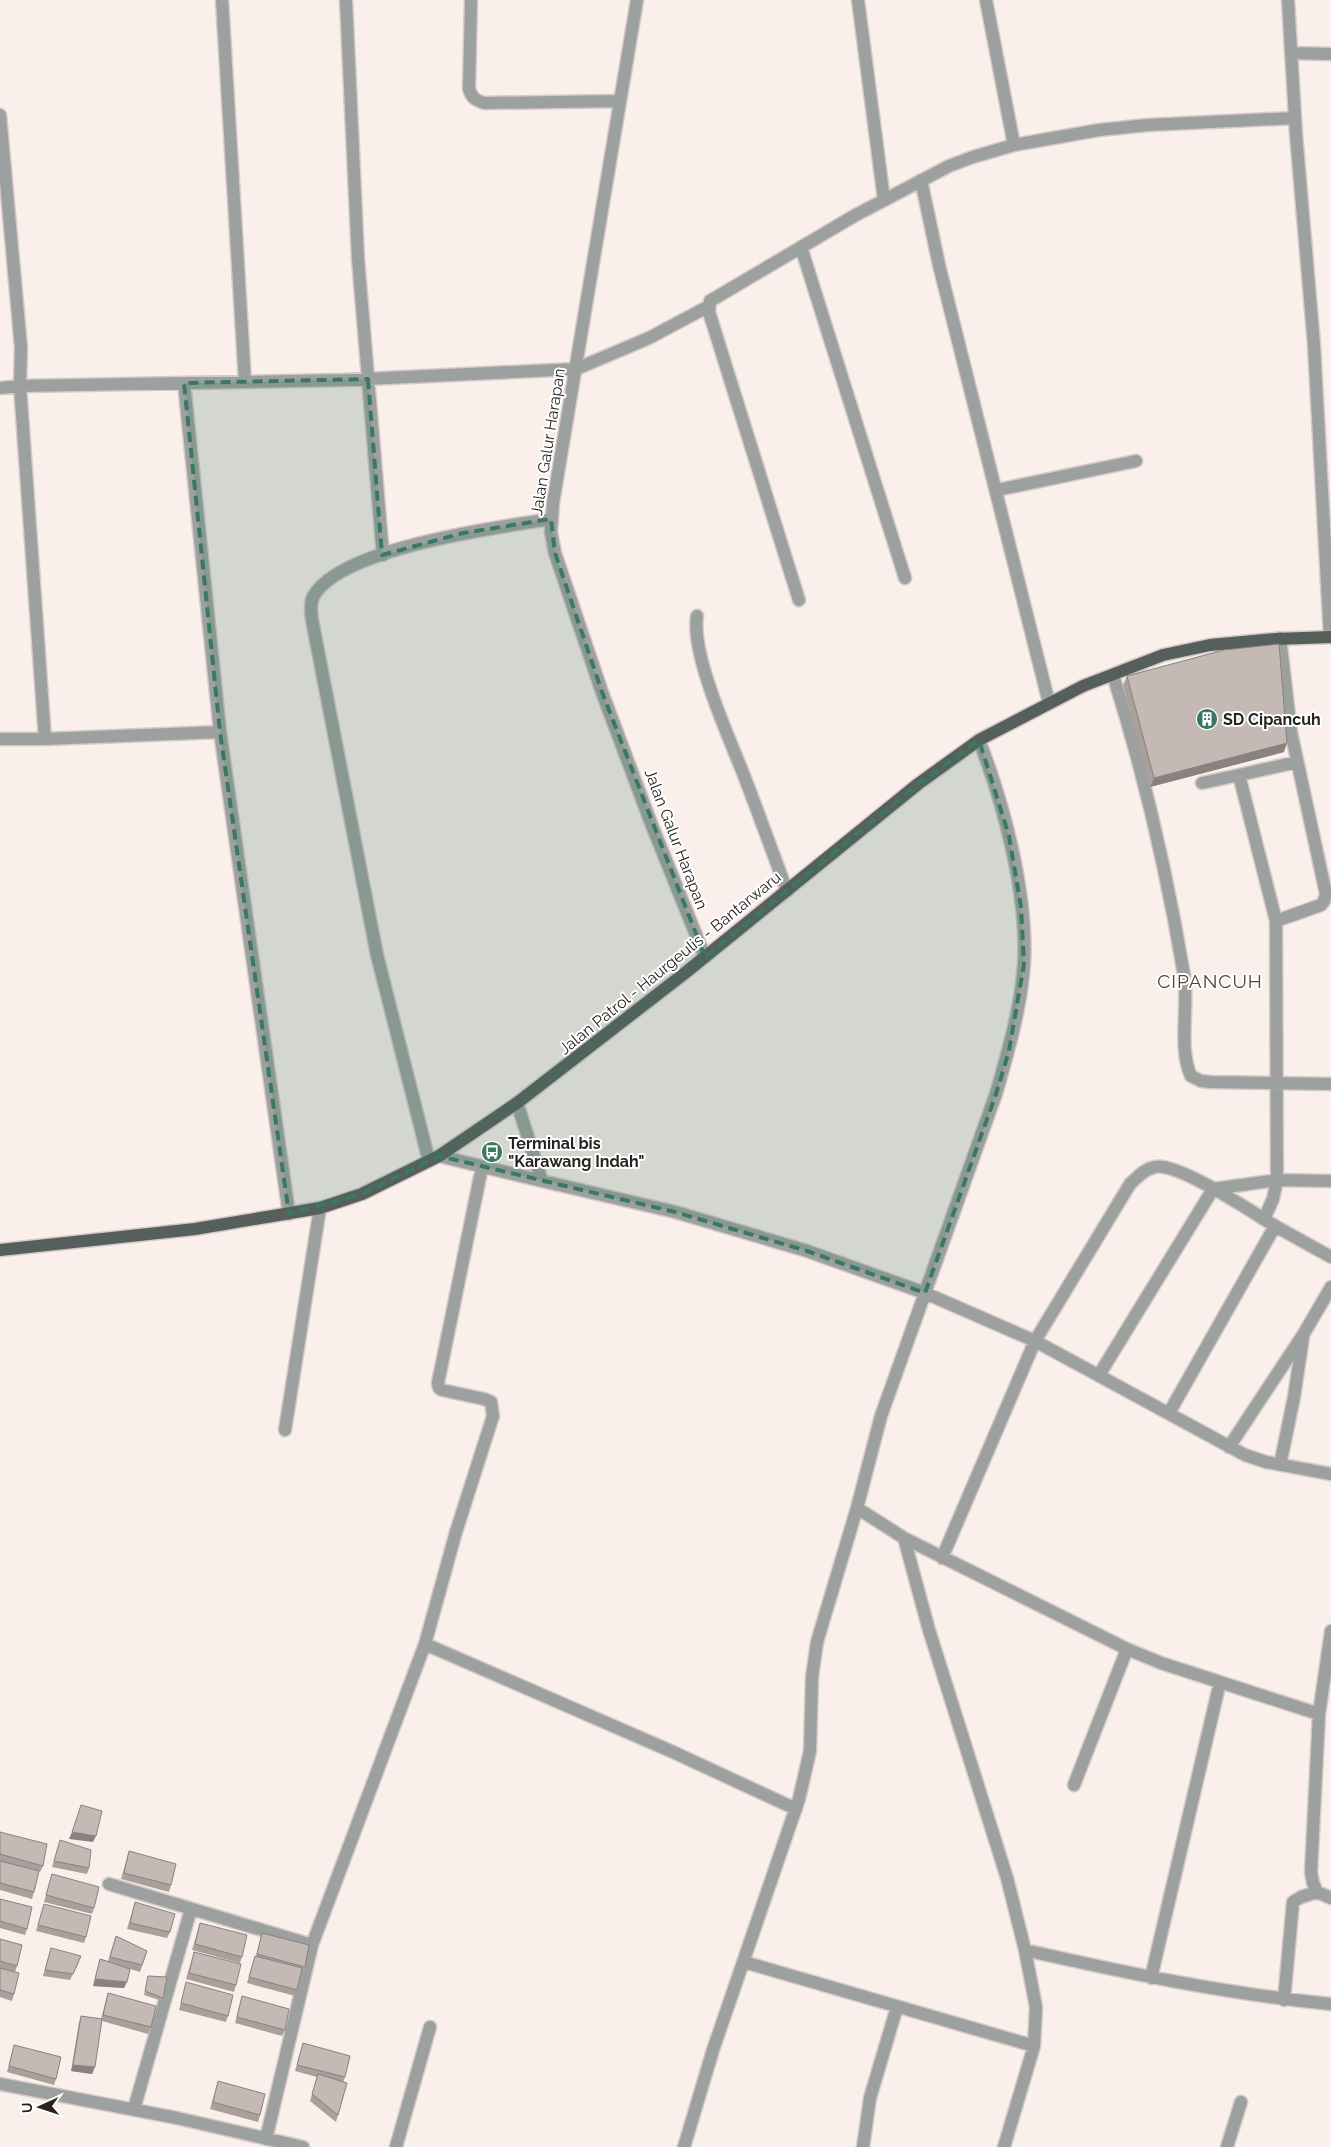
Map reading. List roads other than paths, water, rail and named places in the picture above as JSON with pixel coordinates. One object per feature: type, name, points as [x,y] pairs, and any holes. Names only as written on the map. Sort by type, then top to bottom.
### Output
[{"type":"main road","name":"Jalan Patrol - Haurgeulis - Bantarwaru","points":[[0,1250],[195,1229],[320,1208],[362,1194],[434,1159],[518,1103],[705,957],[918,784],[979,740],[1049,703],[1136,664],[1183,650],[1210,645],[1280,638],[1330,637]]},
{"type":"street","points":[[222,0],[245,382]]},
{"type":"street","points":[[346,0],[358,258],[383,555]]},
{"type":"street","points":[[471,0],[469,89],[471,96],[476,100],[484,103],[620,101]]},
{"type":"street","name":"Jalan Galur Harapan","points":[[637,0],[551,519],[551,532],[555,553],[602,692],[651,823],[705,957]]},
{"type":"street","points":[[858,0],[884,200]]},
{"type":"street","points":[[986,0],[1014,145]]},
{"type":"street","points":[[1288,0],[1294,118],[1314,345],[1330,637]]},
{"type":"street","points":[[1291,53],[1331,54]]},
{"type":"street","points":[[0,115],[21,348],[20,386],[45,739]]},
{"type":"street","points":[[799,600],[709,306],[710,301],[801,247],[921,180],[949,166],[1014,145],[1099,130],[1148,125],[1294,118]]},
{"type":"street","points":[[921,180],[939,266],[997,490],[1049,703]]},
{"type":"street","points":[[801,247],[905,578]]},
{"type":"street","points":[[0,388],[20,386],[368,379],[576,369],[649,338],[709,306]]},
{"type":"street","points":[[184,383],[220,732],[289,1214]]},
{"type":"street","points":[[997,490],[1136,461]]},
{"type":"street","points":[[551,519],[463,533],[383,555],[344,569],[325,582],[312,598],[311,608],[377,955],[434,1159],[482,1168],[675,1212],[807,1250],[925,1293],[1035,1341],[1245,1455],[1280,1465],[1331,1474]]},
{"type":"street","points":[[698,616],[696,627],[698,646],[715,701],[787,891]]},
{"type":"street","points":[[1276,921],[1321,904],[1326,894],[1291,732],[1280,638]]},
{"type":"street","points":[[1113,675],[1147,793],[1167,882],[1184,979],[1187,1067],[1191,1076],[1201,1081],[1331,1084]]},
{"type":"street","points":[[0,739],[220,732]]},
{"type":"street","points":[[684,2147],[713,2050],[796,1809],[810,1751],[812,1677],[817,1642],[857,1508],[886,1397],[996,1094],[1009,1051],[1024,964],[1024,932],[1009,836],[993,775],[979,740]]},
{"type":"street","points":[[1202,783],[1297,762]]},
{"type":"street","points":[[1169,1413],[1270,1222],[1277,1180],[1276,921],[1239,775]]},
{"type":"street","points":[[518,1103],[542,1182]]},
{"type":"street","points":[[942,1558],[1035,1341],[1130,1184],[1144,1170],[1156,1166],[1170,1167],[1213,1189],[1331,1257]]},
{"type":"street","points":[[266,2139],[312,1945],[425,1644],[456,1532],[493,1416],[491,1402],[442,1390],[439,1388],[438,1383],[482,1168]]},
{"type":"street","points":[[1213,1189],[1277,1180],[1331,1182]]},
{"type":"street","points":[[1099,1375],[1213,1189]]},
{"type":"street","points":[[285,1430],[320,1208]]},
{"type":"street","points":[[1229,1447],[1303,1335],[1331,1287]]},
{"type":"street","points":[[1280,1465],[1294,1397],[1303,1335]]},
{"type":"street","points":[[857,1508],[904,1538],[942,1558],[1127,1649],[1160,1663],[1319,1714]]},
{"type":"street","points":[[904,1538],[929,1630],[1006,1878],[1025,1950],[1036,2007],[1034,2046],[1004,2147]]},
{"type":"street","points":[[1317,1892],[1313,1883],[1312,1872],[1319,1714],[1331,1631]]},
{"type":"street","points":[[425,1644],[664,1748],[796,1809]]},
{"type":"street","points":[[1074,1785],[1127,1649]]},
{"type":"street","points":[[1151,1978],[1220,1682]]},
{"type":"street","points":[[109,1884],[312,1945]]},
{"type":"street","points":[[1284,2000],[1293,1902],[1301,1896],[1317,1892],[1331,1898]]},
{"type":"street","points":[[134,2109],[190,1909]]},
{"type":"street","points":[[1025,1950],[1151,1978],[1284,2000],[1331,2004]]},
{"type":"street","points":[[744,1962],[1034,2046]]},
{"type":"street","points":[[863,2147],[870,2098],[897,2007]]},
{"type":"street","points":[[396,2147],[430,2027]]},
{"type":"street","points":[[0,2084],[134,2109],[303,2147]]},
{"type":"street","points":[[1227,2147],[1241,2102]]},
{"type":"place","name":"SD Cipancuh","points":[[1207,719]]},
{"type":"place","name":"Terminal bis \"Karawang Indah\"","points":[[492,1152]]},
{"type":"district","name":"CIPANCUH","points":[[1210,981]]}]
